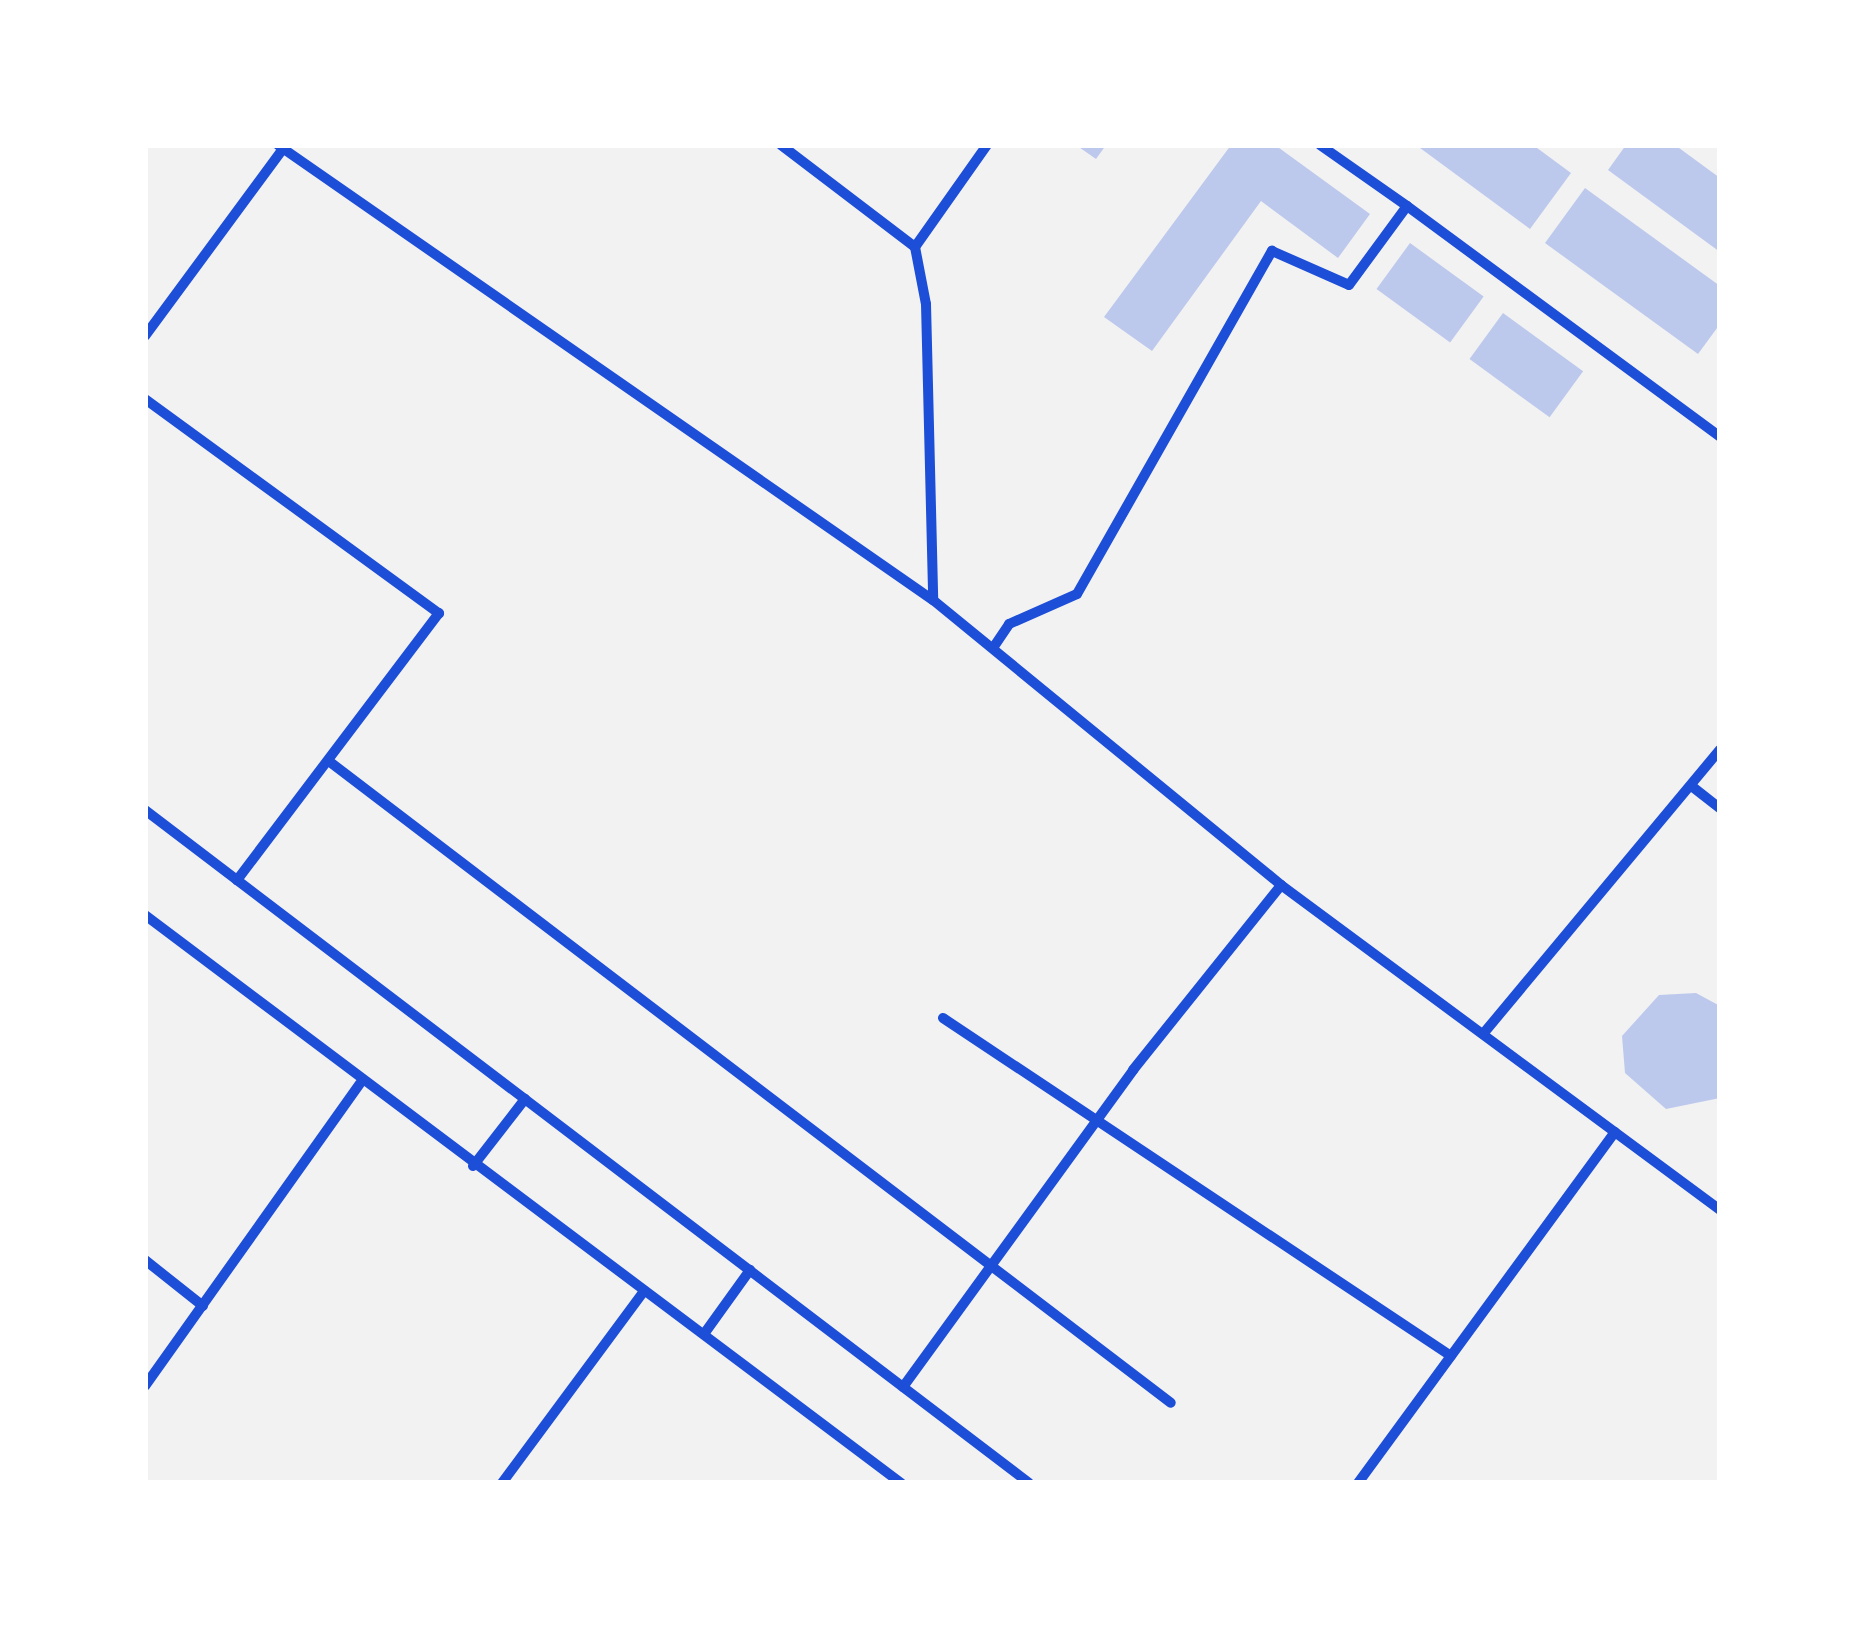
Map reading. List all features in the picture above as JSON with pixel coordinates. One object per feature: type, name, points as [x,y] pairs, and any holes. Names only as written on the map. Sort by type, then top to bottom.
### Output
[{"type":"street","points":[[781,145],[916,247],[926,304],[932,600]]},
{"type":"street","points":[[916,247],[987,145]]},
{"type":"street","points":[[1320,145],[1720,437]]},
{"type":"street","points":[[145,336],[282,146],[932,600],[1281,886],[1720,1210]]},
{"type":"street","points":[[993,648],[1010,624],[1077,594],[1272,251],[1349,285],[1407,206]]},
{"type":"street","points":[[145,399],[439,613],[237,880]]},
{"type":"street","points":[[1483,1034],[1694,788],[1720,750]]},
{"type":"street","points":[[330,762],[1172,1403]]},
{"type":"street","points":[[1694,788],[1720,808]]},
{"type":"street","points":[[145,810],[1029,1483]]},
{"type":"street","points":[[903,1387],[1097,1121],[1281,886]]},
{"type":"street","points":[[145,915],[360,1084],[901,1483]]},
{"type":"street","points":[[943,1018],[1451,1356]]},
{"type":"street","points":[[145,1386],[360,1084]]},
{"type":"street","points":[[473,1166],[524,1099]]},
{"type":"street","points":[[1358,1483],[1615,1132]]},
{"type":"street","points":[[145,1260],[202,1306]]},
{"type":"street","points":[[704,1334],[750,1270]]},
{"type":"street","points":[[502,1483],[644,1290]]},
{"type":"building","points":[[1076,145],[1106,145],[1096,159]]},
{"type":"building","points":[[1231,145],[1275,145],[1370,214],[1338,258],[1261,201],[1152,351],[1104,317]]},
{"type":"building","points":[[1416,145],[1533,145],[1571,173],[1530,229]]},
{"type":"building","points":[[1626,145],[1675,145],[1720,178],[1720,252],[1608,170]]},
{"type":"building","points":[[1585,188],[1720,286],[1720,324],[1698,354],[1545,243]]},
{"type":"building","points":[[1410,243],[1484,296],[1450,343],[1376,289]]},
{"type":"building","points":[[1503,313],[1583,371],[1550,417],[1469,359]]},
{"type":"building","points":[[1696,993],[1720,1006],[1720,1098],[1666,1109],[1625,1073],[1622,1036],[1659,995]]}]
